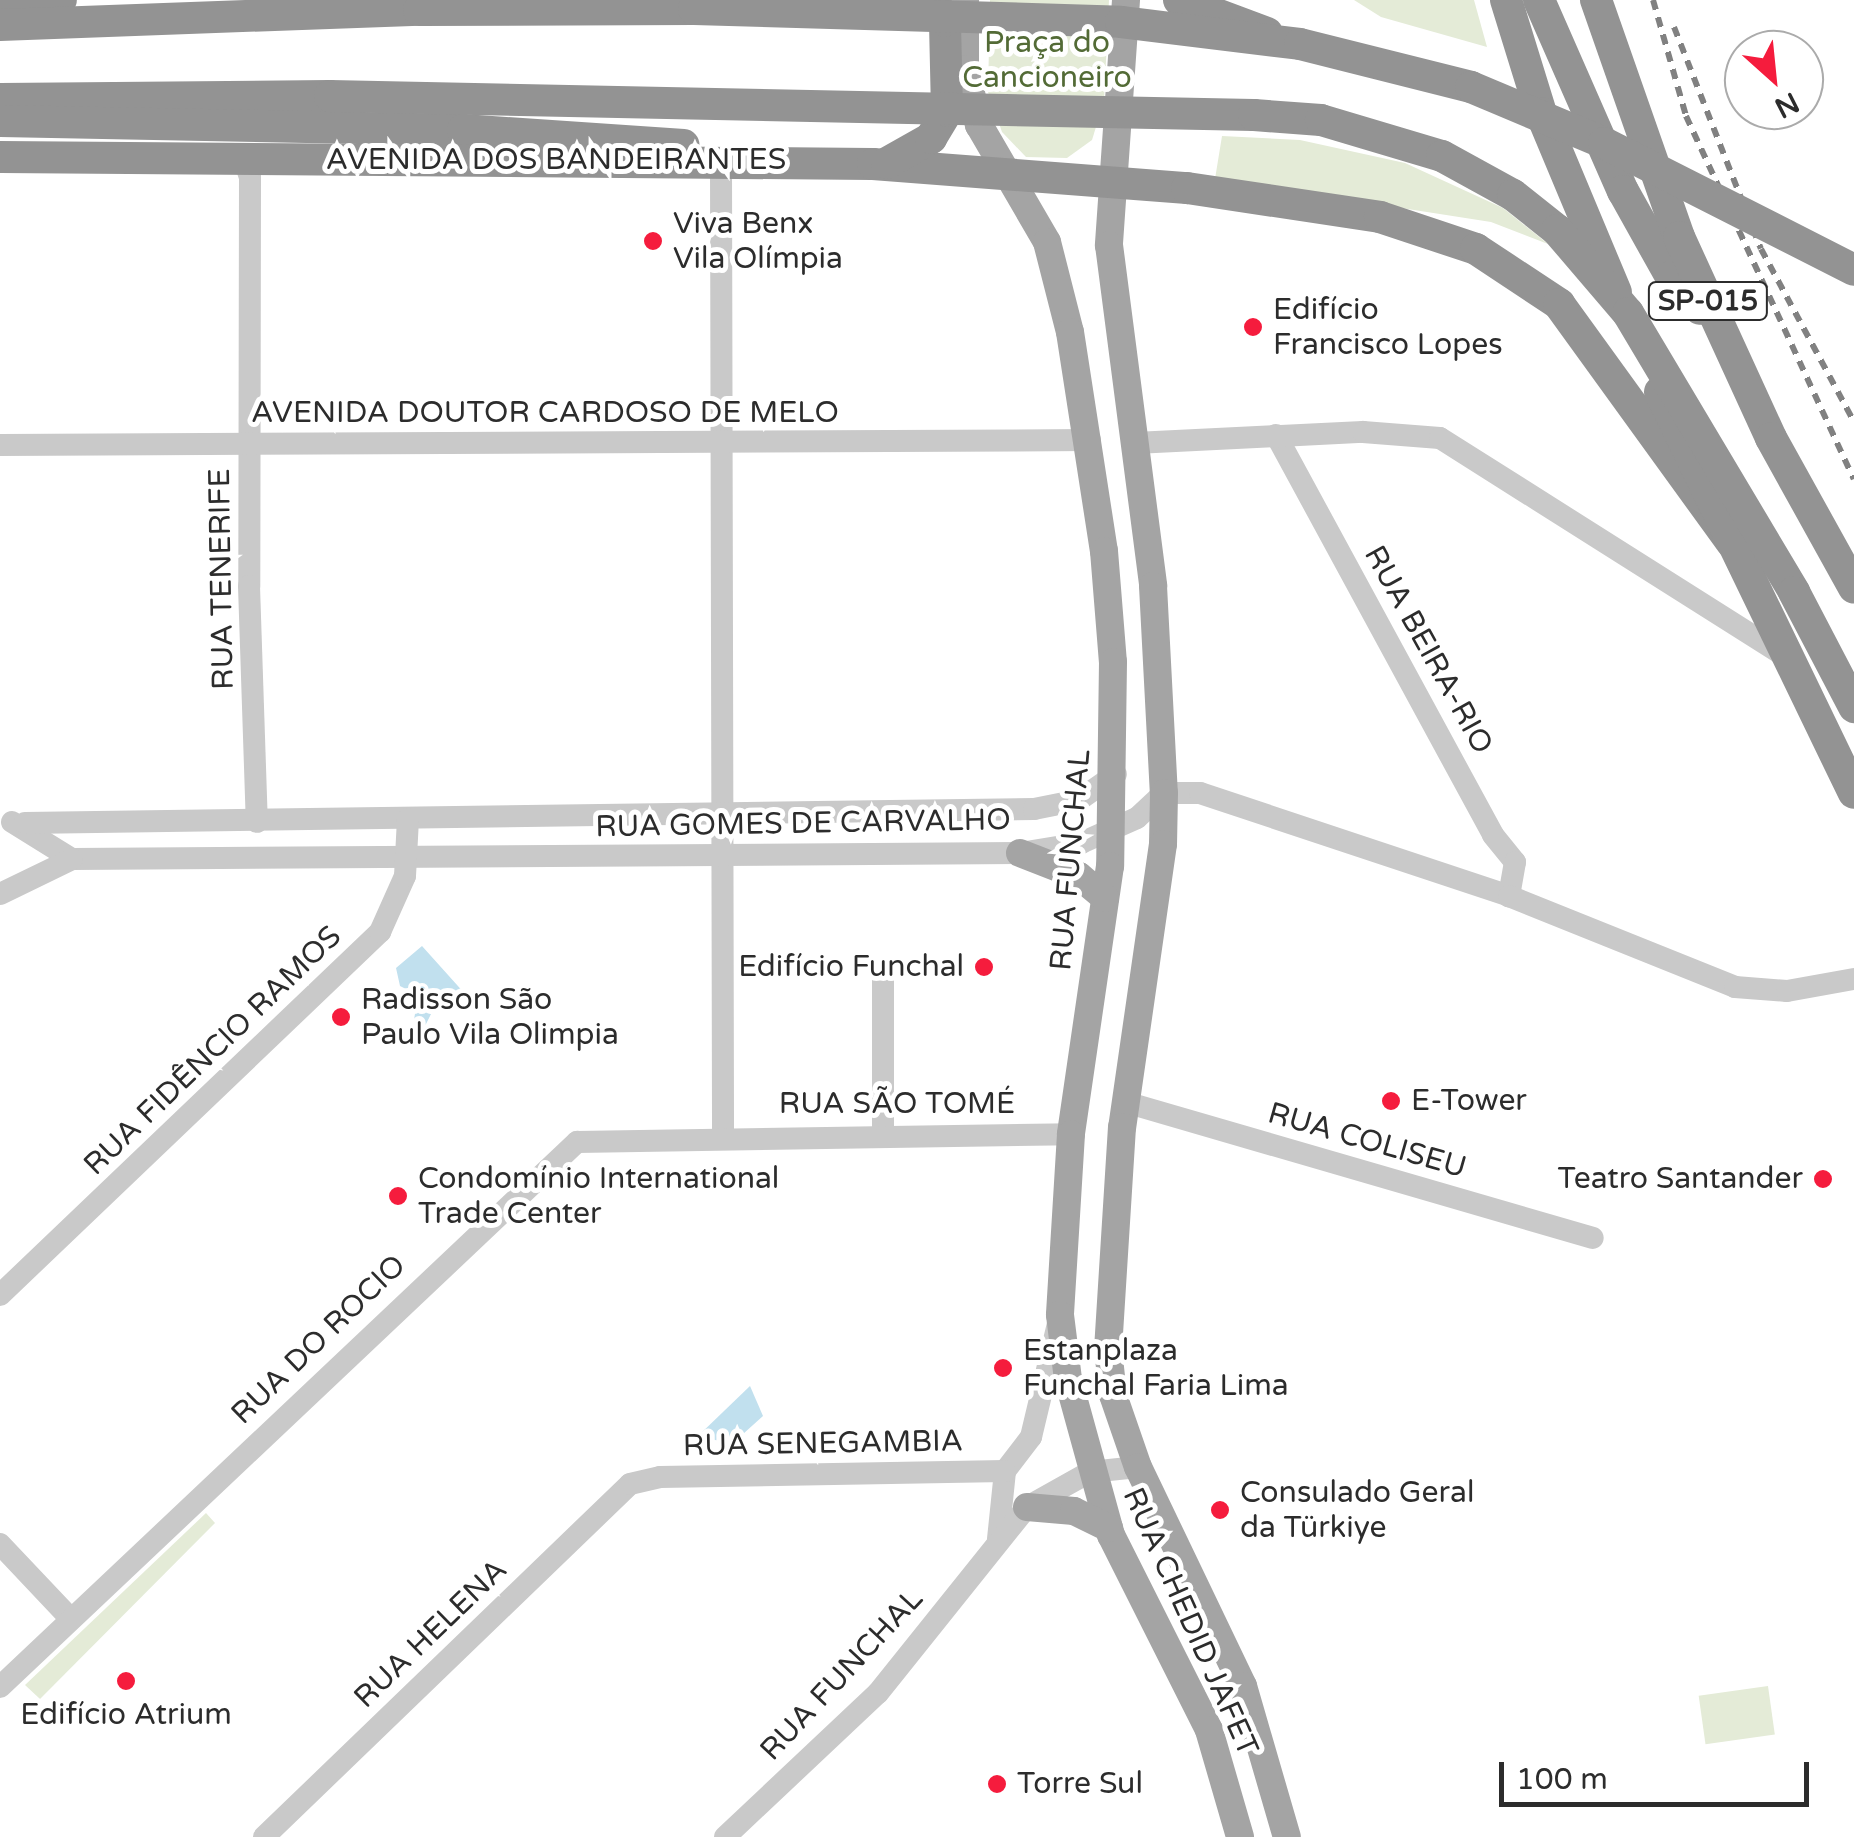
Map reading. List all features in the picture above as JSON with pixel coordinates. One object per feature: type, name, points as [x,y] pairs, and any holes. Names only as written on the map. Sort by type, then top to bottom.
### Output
[{"type":"highway","points":[[0,4],[61,0]]},
{"type":"highway","points":[[288,0],[377,10]]},
{"type":"highway","points":[[873,164],[920,147],[948,111],[945,21],[933,0]]},
{"type":"highway","points":[[1179,0],[1300,44],[1470,88],[1604,143],[1854,270]]},
{"type":"highway","points":[[1506,0],[1564,174],[1732,543],[1854,793]]},
{"type":"highway","points":[[1538,0],[1623,191],[1671,278],[1722,334]]},
{"type":"highway","name":"SP-015","points":[[1596,0],[1640,134],[1722,334],[1854,588]]},
{"type":"highway","points":[[0,25],[377,10],[694,8],[1121,22],[1300,44]]},
{"type":"highway","points":[[0,100],[330,96],[1254,115],[1321,120],[1442,156],[1513,195],[1557,230],[1628,313],[1794,592],[1854,707]]},
{"type":"highway","points":[[0,120],[483,131],[659,141],[782,161]]},
{"type":"highway","name":"AVENIDA DOS BANDEIRANTES","points":[[0,157],[873,164],[1111,182],[1380,217],[1476,249],[1525,276],[1591,340],[1669,462],[1732,543]]},
{"type":"main road","name":"RUA FUNCHAL","points":[[965,0],[965,69],[979,125],[1046,242],[1090,440],[1113,662],[1116,774],[1112,829],[1071,1134],[1060,1315]]},
{"type":"main road","points":[[1112,1232],[1124,1102],[1162,844],[1164,793],[1157,640],[1113,298],[1111,182],[1126,0]]},
{"type":"main road","points":[[1020,853],[1079,876],[1105,898]]},
{"type":"main road","points":[[1071,1134],[1104,1150],[1112,1232]]},
{"type":"main road","name":"RUA CHEDID JAFET","points":[[1112,1232],[1108,1349],[1113,1395],[1138,1467],[1243,1686],[1287,1837]]},
{"type":"main road","name":"RUA CHEDID JAFET","points":[[1060,1315],[1090,1472],[1108,1528],[1209,1730],[1240,1837]]},
{"type":"main road","points":[[1027,1507],[1074,1511],[1108,1528]]},
{"type":"street","name":"RUA TENERIFE","points":[[244,156],[250,177],[257,822]]},
{"type":"street","points":[[721,164],[718,443],[722,1134]]},
{"type":"street","points":[[1134,443],[1276,434],[1415,432],[1440,438],[1792,660]]},
{"type":"street","name":"RUA BEIRA-RIO","points":[[1276,434],[1493,835],[1515,862],[1509,896]]},
{"type":"street","name":"AVENIDA DOUTOR CARDOSO DE MELO","points":[[0,445],[1090,440]]},
{"type":"street","name":"RUA GOMES DE CARVALHO","points":[[4,824],[1034,809],[1080,800],[1116,774]]},
{"type":"street","points":[[1164,793],[1200,792],[1509,896],[1560,922],[1735,987],[1787,991],[1854,979]]},
{"type":"street","name":"RUA GOMES DE CARVALHO","points":[[4,824],[72,860],[1020,853],[1066,847],[1112,829],[1164,793]]},
{"type":"street","name":"RUA FIDÊNCIO RAMOS","points":[[0,1294],[380,932],[407,856],[408,819]]},
{"type":"street","points":[[0,894],[72,860]]},
{"type":"street","points":[[883,974],[883,1134]]},
{"type":"street","name":"RUA COLISEU","points":[[1124,1102],[1593,1238]]},
{"type":"street","name":"RUA SÃO TOMÉ","points":[[722,1134],[1071,1134]]},
{"type":"street","name":"RUA DO ROCIO","points":[[0,1687],[566,1148],[602,1136],[722,1134]]},
{"type":"street","name":"RUA FUNCHAL","points":[[996,1547],[1005,1471],[1031,1437],[1060,1315]]},
{"type":"street","name":"RUA FUNCHAL","points":[[725,1837],[878,1693],[1027,1507],[1090,1472],[1138,1467]]},
{"type":"street","name":"RUA SENEGAMBIA","points":[[642,1479],[1005,1471]]},
{"type":"street","name":"RUA HELENA","points":[[264,1837],[611,1498],[642,1479]]},
{"type":"street","points":[[0,1544],[71,1619]]},
{"type":"green space","name":"Praça do Cancioneiro","points":[[990,0],[1109,0],[1104,101],[1092,140],[1067,158],[1026,157],[1002,132],[988,92]]},
{"type":"green space","points":[[1354,0],[1474,0],[1487,47],[1381,17]]},
{"type":"green space","points":[[1222,136],[1300,140],[1405,163],[1503,208],[1548,244],[1491,222],[1215,179]]},
{"type":"green space","points":[[206,1513],[215,1523],[40,1699],[25,1685]]},
{"type":"green space","points":[[1768,1686],[1775,1735],[1706,1744],[1699,1696]]},
{"type":"water","points":[[422,946],[475,1005],[436,1004],[425,1026],[414,1020],[418,995],[400,986],[396,968]]},
{"type":"water","points":[[750,1386],[763,1416],[733,1443],[697,1437]]},
{"type":"railway","points":[[1653,0],[1686,116],[1854,479]]},
{"type":"railway","points":[[1674,27],[1761,249],[1854,422]]},
{"type":"place","name":"Viva Benx Vila Olímpia","points":[[653,241]]},
{"type":"place","name":"Edifício Francisco Lopes","points":[[1253,327]]},
{"type":"place","name":"Edifício Funchal","points":[[984,967]]},
{"type":"place","name":"Radisson São Paulo Vila Olimpia","points":[[341,1017]]},
{"type":"place","name":"E-Tower","points":[[1391,1101]]},
{"type":"place","name":"Teatro Santander","points":[[1823,1179]]},
{"type":"place","name":"Condomínio International Trade Center","points":[[398,1196]]},
{"type":"place","name":"Estanplaza Funchal Faria Lima","points":[[1003,1368]]},
{"type":"place","name":"Consulado Geral da Türkiye","points":[[1220,1510]]},
{"type":"place","name":"Edifício Atrium","points":[[126,1681]]},
{"type":"place","name":"Torre Sul","points":[[997,1784]]}]
